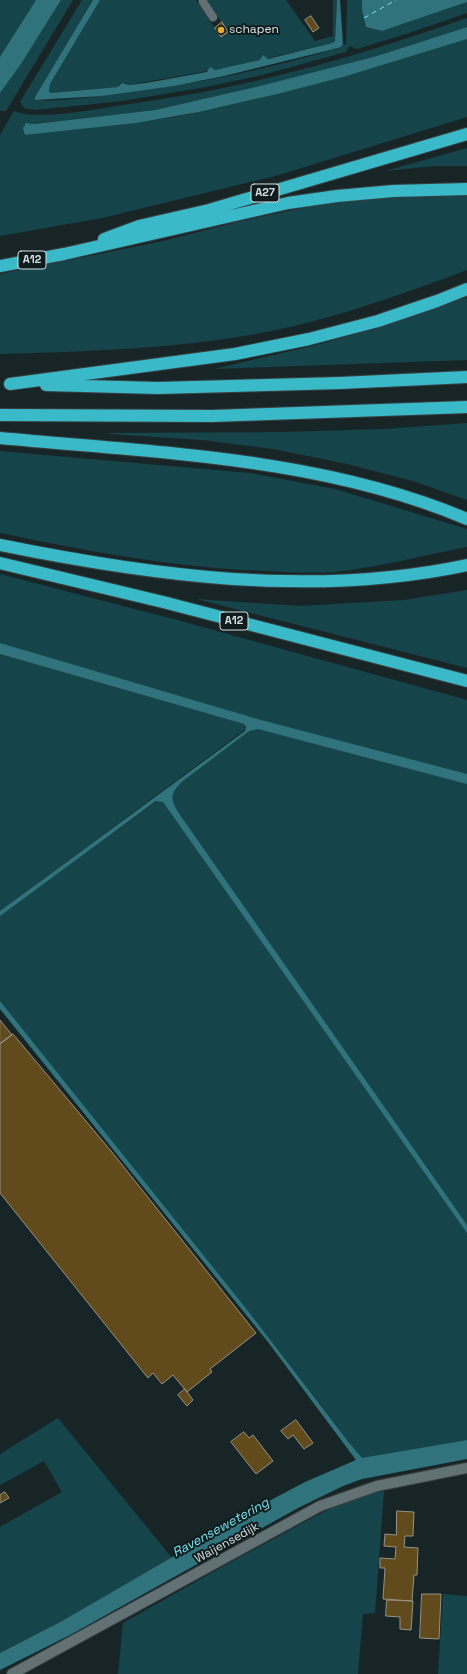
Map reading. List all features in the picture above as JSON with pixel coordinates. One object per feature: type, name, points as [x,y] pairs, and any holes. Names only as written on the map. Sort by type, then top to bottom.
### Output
[{"type":"highway","name":"A27","points":[[64,254],[139,226],[210,210],[467,134]]},
{"type":"highway","name":"A12","points":[[0,266],[64,254],[288,203],[337,196],[393,191],[467,189]]},
{"type":"highway","points":[[5,384],[235,354],[309,340],[378,321],[467,289]]},
{"type":"highway","points":[[5,384],[166,388],[340,383],[467,377]]},
{"type":"highway","points":[[0,416],[212,416],[467,407]]},
{"type":"highway","points":[[0,438],[230,460],[299,471],[353,482],[418,500],[467,519]]},
{"type":"highway","points":[[0,545],[56,557],[161,574],[242,580],[316,581],[361,579],[451,568],[467,564]]},
{"type":"highway","name":"A12","points":[[0,563],[171,604],[467,681]]},
{"type":"street","name":"Waijensedijk","points":[[12,1674],[320,1506],[377,1486],[467,1468]]},
{"type":"lane","points":[[203,0],[213,17]]},
{"type":"shaded area","points":[[0,0],[36,0],[0,66]]},
{"type":"shaded area","points":[[36,0],[61,0],[21,64],[0,93],[0,57]]},
{"type":"shaded area","points":[[61,0],[73,0],[6,111],[0,111],[0,93],[21,64]]},
{"type":"shaded area","points":[[82,0],[93,0],[35,97],[35,100],[85,98],[172,86],[257,70],[341,47],[343,44],[346,45],[347,0],[362,0],[362,10],[366,27],[382,31],[467,2],[467,13],[357,49],[349,46],[346,52],[262,75],[206,87],[122,101],[35,110],[24,108],[20,102]]},
{"type":"shaded area","points":[[93,0],[100,0],[50,84],[49,91],[51,93],[118,87],[122,83],[129,85],[146,83],[207,72],[210,67],[215,70],[260,60],[263,55],[268,59],[332,43],[335,41],[337,0],[340,0],[343,44],[341,47],[326,51],[224,76],[174,86],[102,96],[35,100],[35,97]]},
{"type":"shaded area","points":[[100,0],[196,0],[221,37],[228,32],[207,0],[286,0],[315,41],[333,36],[333,0],[337,0],[335,41],[332,43],[235,66],[129,85],[125,83],[120,84],[118,87],[51,93],[48,87]]},
{"type":"shaded area","points":[[362,0],[467,0],[467,2],[382,31],[366,27],[362,10]]},
{"type":"shaded area","points":[[467,18],[467,27],[377,56],[261,86],[155,110],[35,124],[26,123],[25,135],[134,123],[199,112],[300,87],[467,37],[467,117],[279,175],[102,218],[0,236],[0,135],[14,111],[35,115],[61,114],[209,91],[316,66],[377,48]]},
{"type":"shaded area","points":[[467,27],[467,39],[343,77],[277,94],[199,112],[136,123],[25,135],[24,133],[23,127],[25,126],[25,123],[35,124],[155,110],[260,86],[377,56]]},
{"type":"shaded area","points":[[467,148],[467,166],[435,166],[385,171]]},
{"type":"shaded area","points":[[423,196],[467,196],[467,270],[347,312],[306,323],[231,338],[154,347],[0,354],[0,274],[163,241],[241,221],[303,208],[346,201]]},
{"type":"shaded area","points":[[467,297],[467,360],[214,369],[320,344],[373,329]]},
{"type":"shaded area","points":[[467,423],[467,500],[413,481],[347,464],[273,449],[202,440],[107,433],[283,432],[384,429]]},
{"type":"shaded area","points":[[0,451],[250,473],[335,489],[467,529],[467,547],[352,570],[327,573],[301,573],[232,569],[132,558],[0,533]]},
{"type":"shaded area","points":[[0,574],[177,620],[467,700],[467,1440],[362,1459],[250,1314],[0,1005],[0,914],[163,797],[260,720],[0,644]]},
{"type":"shaded area","points":[[467,590],[467,668],[196,599],[300,606],[404,600]]},
{"type":"shaded area","points":[[0,643],[261,720],[467,774],[467,784],[258,729],[249,731],[183,781],[175,790],[172,797],[174,805],[180,815],[467,1225],[467,1233],[163,802],[156,801],[0,916],[0,911],[245,731],[246,727],[244,724],[0,654]]},
{"type":"shaded area","points":[[0,654],[244,724],[246,729],[0,911]]},
{"type":"shaded area","points":[[0,1001],[248,1311],[362,1458],[467,1440],[467,1459],[362,1479],[343,1486],[298,1508],[70,1635],[0,1670],[0,1653],[62,1621],[271,1500],[305,1482],[356,1460],[268,1342],[0,1009]]},
{"type":"shaded area","points":[[58,1418],[172,1558],[62,1621],[0,1653],[0,1527],[62,1492],[44,1461],[0,1485],[0,1454]]},
{"type":"shaded area","points":[[384,1491],[375,1613],[363,1614],[358,1674],[118,1674],[123,1623],[318,1515],[357,1498]]},
{"type":"shaded area","points":[[443,1594],[467,1596],[467,1674],[438,1674]]},
{"type":"building","points":[[311,16],[319,28],[313,32],[305,20]]},
{"type":"building","name":"schapen","points":[[222,22],[228,32],[221,37],[215,28]]},
{"type":"building","points":[[0,1020],[12,1035],[0,1044]]},
{"type":"building","points":[[13,1034],[111,1151],[256,1333],[210,1369],[212,1372],[187,1392],[173,1375],[162,1384],[153,1373],[148,1378],[0,1193],[0,1044]]},
{"type":"building","points":[[185,1389],[193,1400],[187,1406],[178,1395]]},
{"type":"building","points":[[296,1420],[313,1443],[304,1449],[293,1435],[288,1439],[281,1431]]},
{"type":"building","points":[[244,1432],[249,1438],[253,1435],[273,1461],[256,1474],[231,1442]]},
{"type":"building","points":[[5,1492],[9,1498],[0,1503],[0,1495]]},
{"type":"building","points":[[397,1511],[414,1512],[413,1536],[405,1536],[404,1547],[418,1548],[417,1575],[414,1575],[412,1601],[383,1599],[385,1568],[380,1568],[380,1558],[395,1559],[396,1547],[384,1546],[385,1534],[396,1535]]},
{"type":"building","points":[[422,1594],[441,1594],[439,1639],[420,1638]]},
{"type":"building","points":[[387,1600],[413,1601],[411,1630],[400,1629],[400,1617],[386,1616]]},
{"type":"ferry route","points":[[364,18],[396,0]]},
{"type":"place","name":"schapen","points":[[221,30]]},
{"type":"water label","name":"Ravensewetering","points":[[221,1528]]}]
